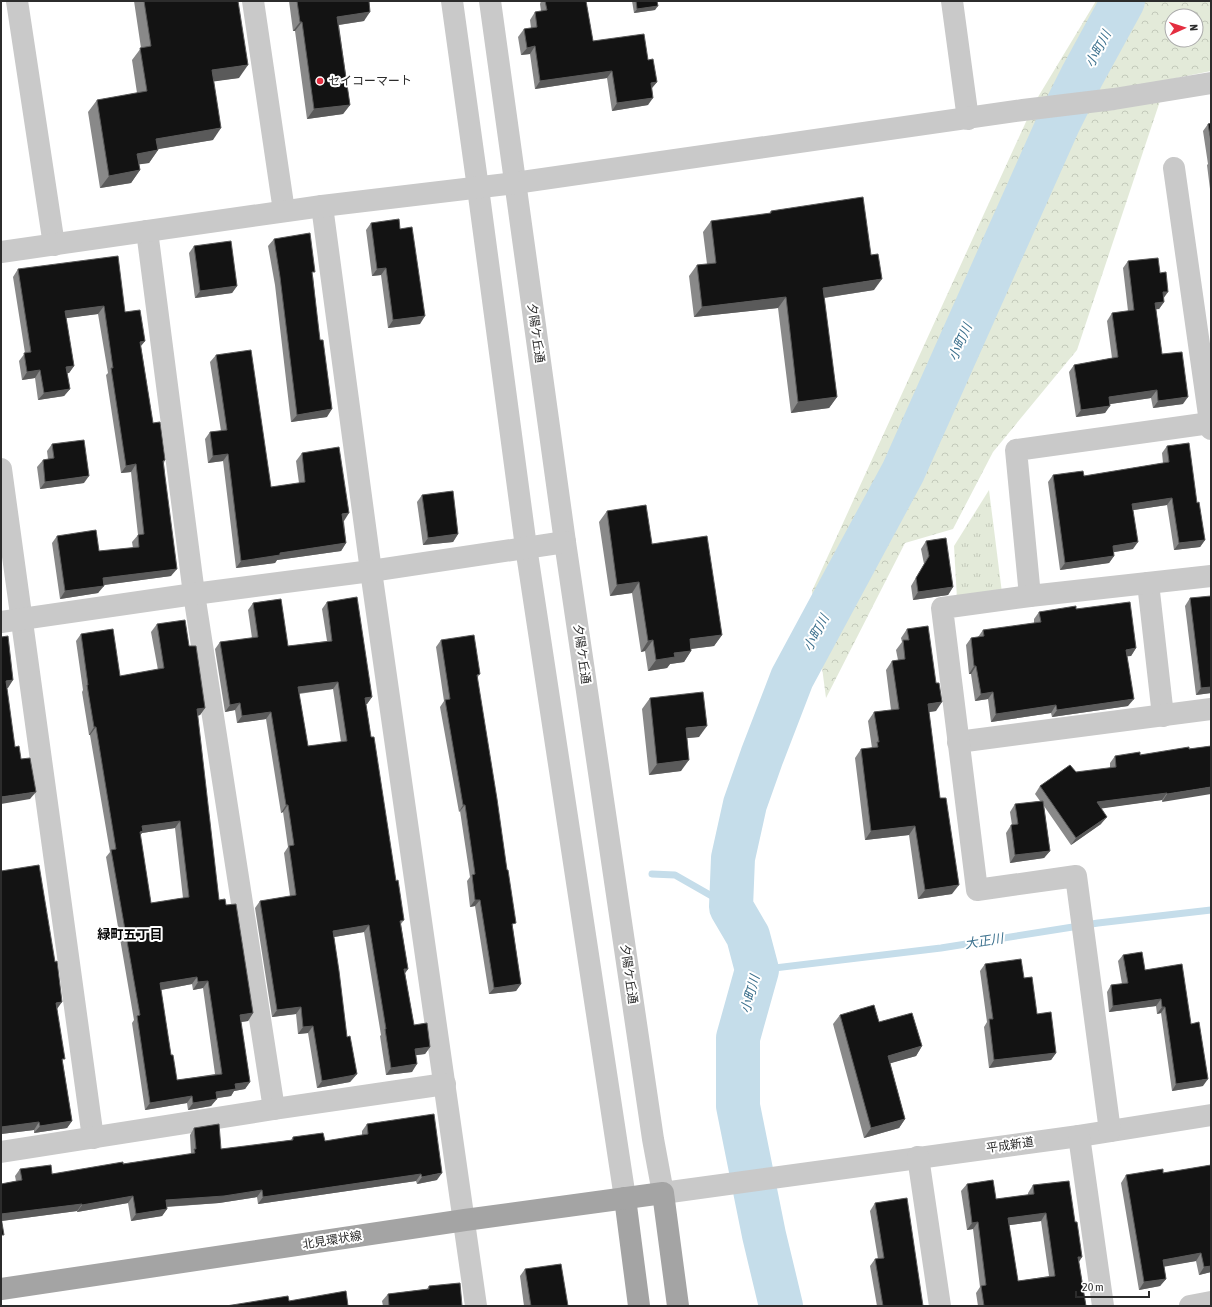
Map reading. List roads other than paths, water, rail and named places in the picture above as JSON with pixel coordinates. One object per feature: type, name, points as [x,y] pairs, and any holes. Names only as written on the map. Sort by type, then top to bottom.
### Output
[{"type":"main road","name":"北見環状線","points":[[1,1289],[465,1220],[663,1193]]},
{"type":"main road","name":"夕陽ケ丘通","points":[[663,1193],[678,1306]]},
{"type":"main road","points":[[624,1198],[639,1306]]},
{"type":"street","points":[[17,1],[54,244]]},
{"type":"street","points":[[253,1],[284,211]]},
{"type":"street","points":[[452,1],[526,548],[624,1198]]},
{"type":"street","name":"夕陽ケ丘通","points":[[490,1],[565,542],[652,1131],[663,1193]]},
{"type":"street","points":[[952,1],[968,119]]},
{"type":"street","points":[[1,252],[284,211],[515,183],[1211,83]]},
{"type":"street","points":[[1030,596],[1016,450],[1211,426],[1174,168]]},
{"type":"street","points":[[322,206],[371,571],[446,1084],[476,1306]]},
{"type":"street","points":[[147,231],[194,594],[274,1109]]},
{"type":"street","points":[[1,469],[11,621],[93,1138]]},
{"type":"street","points":[[11,621],[194,594],[371,571],[565,542]]},
{"type":"street","points":[[1110,1131],[1076,876],[977,890],[942,608],[1030,596],[1211,576]]},
{"type":"street","points":[[1148,583],[1163,716]]},
{"type":"street","points":[[958,742],[1211,709]]},
{"type":"street","points":[[1,1152],[274,1109],[446,1084]]},
{"type":"street","name":"平成新道","points":[[663,1193],[1079,1136],[1211,1115]]},
{"type":"street","points":[[1079,1136],[1103,1306]]},
{"type":"street","points":[[918,1157],[940,1306]]},
{"type":"street","points":[[1190,1306],[1211,1302]]},
{"type":"waterway","name":"小町川","points":[[781,1306],[764,1235],[738,1106],[738,1038],[757,970],[748,936],[731,907],[733,858],[745,804],[792,678],[903,472],[1058,124],[1082,76],[1123,1]]},
{"type":"waterway","points":[[652,874],[675,875],[731,907]]},
{"type":"waterway","name":"大正川","points":[[757,970],[941,948],[1098,923],[1211,910]]},
{"type":"place","name":"セイコーマート","points":[[320,81]]},
{"type":"district","name":"緑町五丁目","points":[[130,934]]}]
